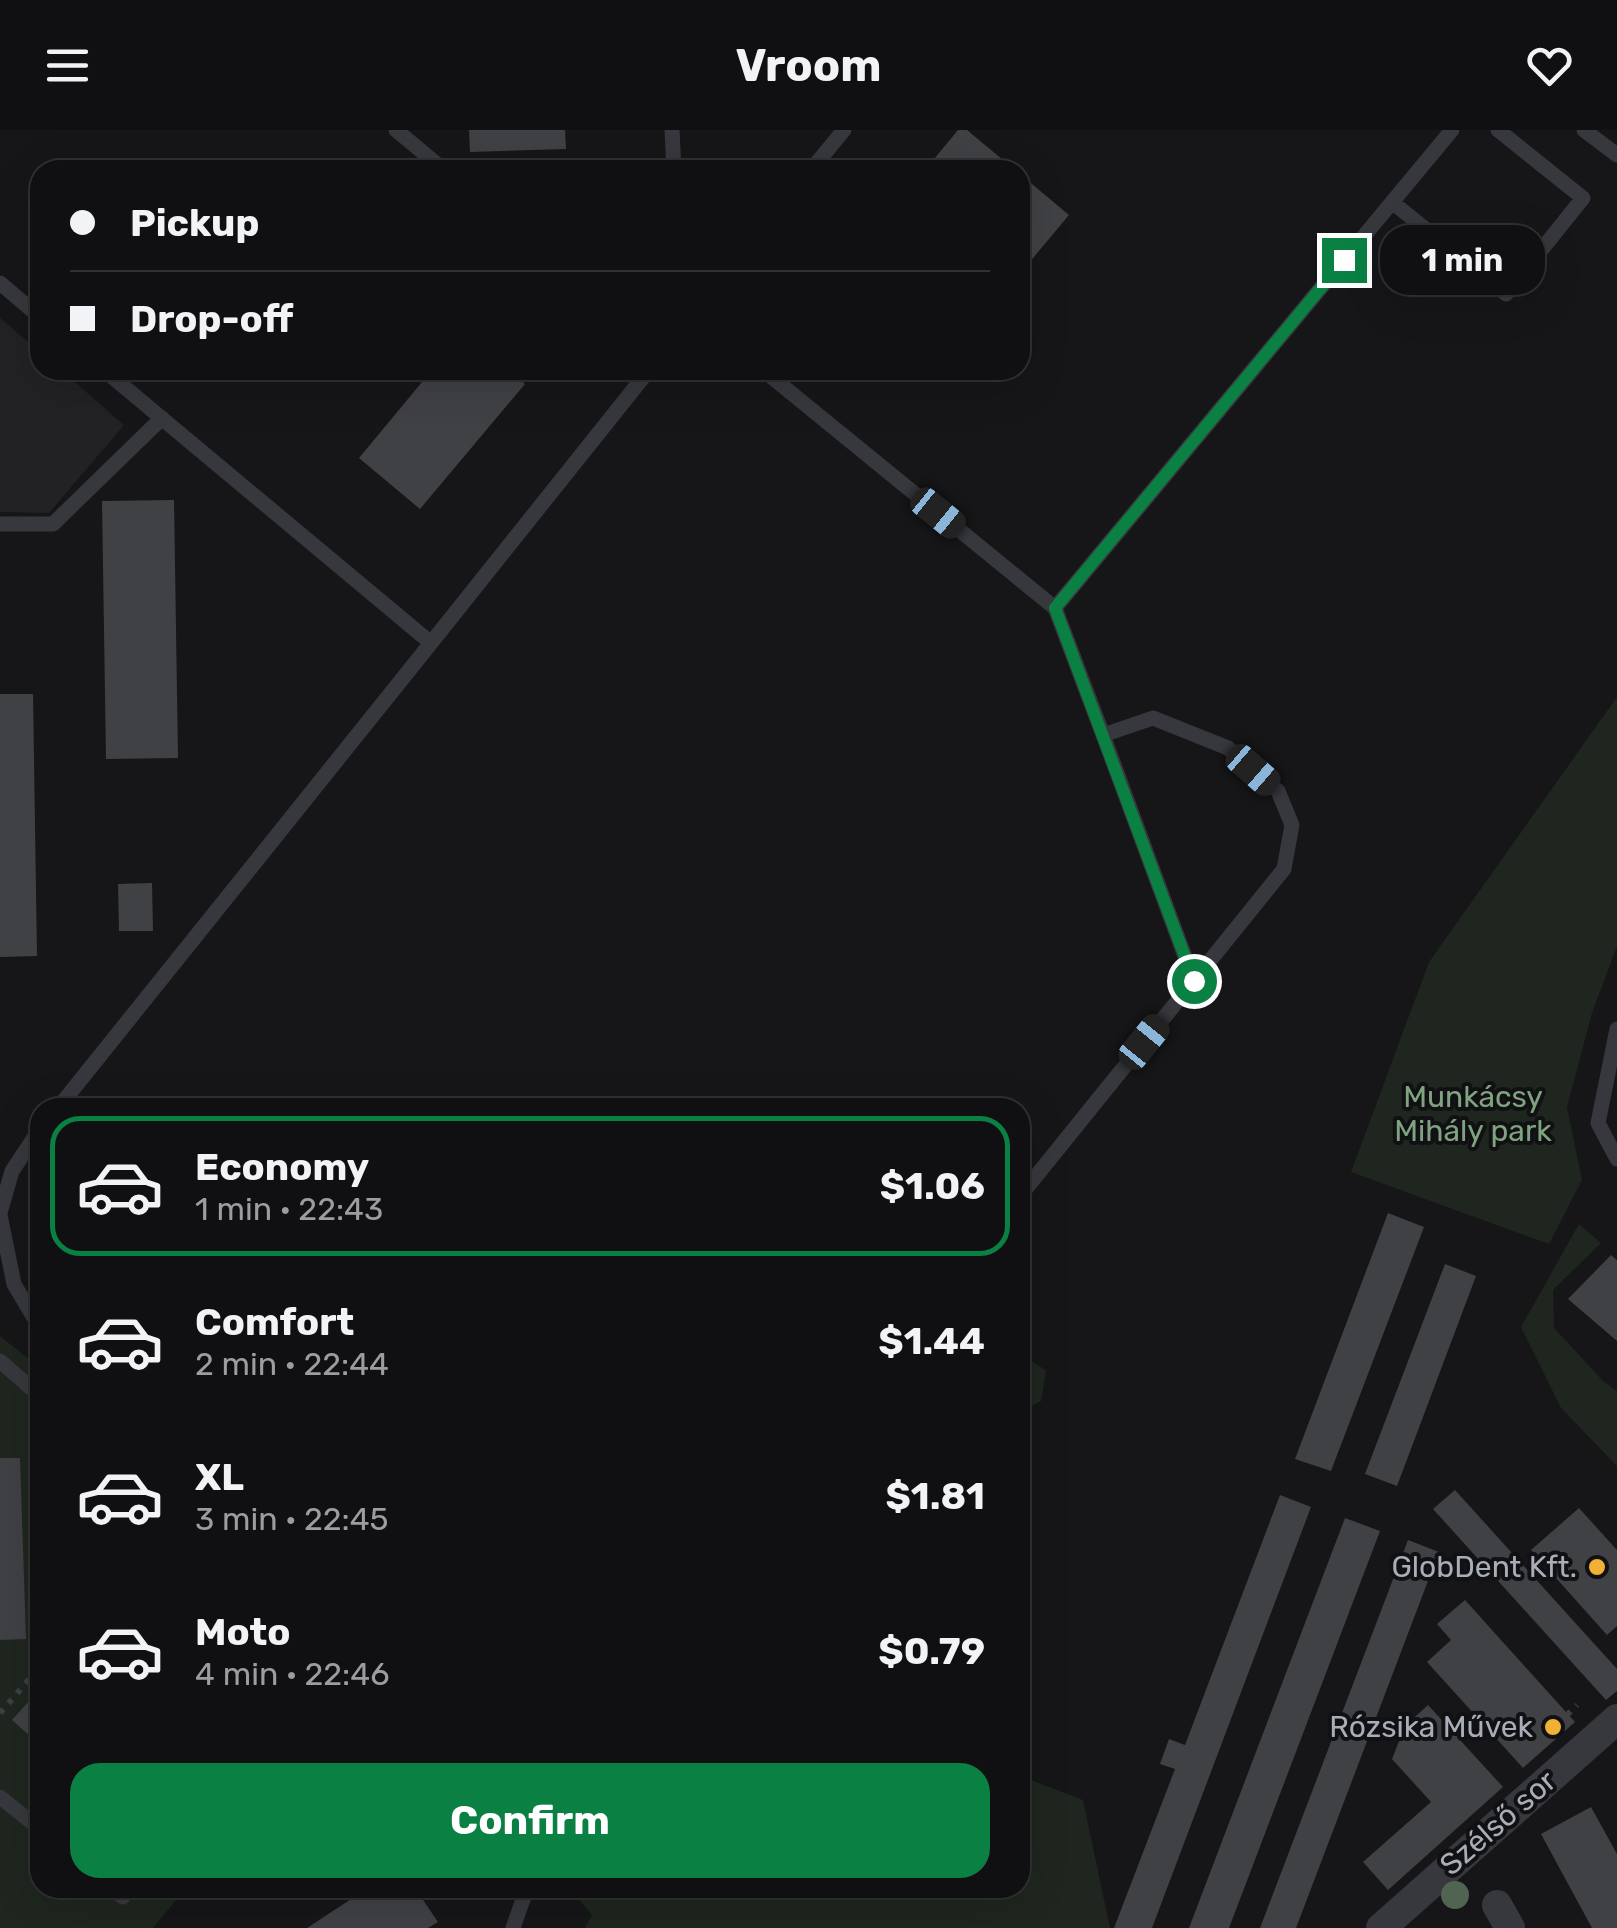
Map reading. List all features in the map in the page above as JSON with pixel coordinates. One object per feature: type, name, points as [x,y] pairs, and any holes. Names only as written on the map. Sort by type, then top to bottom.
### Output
[{"type":"street","name":"Szélső sor","points":[[1380,1928],[1617,1719]]},
{"type":"lane","points":[[396,130],[432,160]]},
{"type":"lane","points":[[672,130],[674,160]]},
{"type":"lane","points":[[819,160],[844,130]]},
{"type":"lane","points":[[1055,608],[1452,130]]},
{"type":"lane","points":[[1392,202],[1506,294],[1583,198],[1498,130]]},
{"type":"lane","points":[[1584,130],[1617,155]]},
{"type":"lane","points":[[0,283],[30,308]]},
{"type":"lane","points":[[116,380],[431,643]]},
{"type":"lane","points":[[66,1098],[640,380]]},
{"type":"lane","points":[[775,380],[1055,608],[1194,981]]},
{"type":"lane","points":[[0,524],[52,524],[162,418]]},
{"type":"lane","points":[[1030,1184],[1284,869],[1292,825],[1278,791],[1228,748],[1153,718],[1103,735]]},
{"type":"lane","points":[[1617,1030],[1598,1122],[1617,1159]]},
{"type":"lane","points":[[30,1145],[12,1171],[0,1214],[14,1284],[30,1311]]},
{"type":"lane","points":[[0,1362],[30,1388]]},
{"type":"lane","points":[[0,1796],[30,1822]]},
{"type":"lane","points":[[513,1928],[524,1898]]},
{"type":"path","points":[[0,1713],[30,1678]]},
{"type":"path","points":[[1568,1714],[1577,1704]]},
{"type":"shaded area","points":[[0,318],[30,344],[30,380],[72,380],[124,425],[49,513],[0,512]]},
{"type":"green space","name":"Munkácsy Mihály park","points":[[1617,697],[1617,946],[1592,1013],[1567,1107],[1582,1180],[1549,1244],[1351,1172],[1429,962]]},
{"type":"green space","points":[[1579,1224],[1601,1243],[1553,1290],[1554,1328],[1617,1391],[1617,1466],[1561,1408],[1521,1327]]},
{"type":"green space","points":[[0,1336],[30,1360],[30,1898],[178,1898],[153,1928],[0,1928]]},
{"type":"green space","points":[[1030,1361],[1046,1370],[1041,1401],[1030,1407]]},
{"type":"green space","points":[[1030,1780],[1083,1800],[1110,1928],[585,1928],[592,1915],[578,1898],[1030,1898]]},
{"type":"building","points":[[469,130],[565,130],[566,149],[470,152]]},
{"type":"building","points":[[958,130],[967,130],[1003,160],[933,160]]},
{"type":"building","points":[[1030,182],[1069,215],[1030,262]]},
{"type":"building","points":[[424,380],[520,380],[525,384],[420,509],[359,458]]},
{"type":"building","points":[[174,500],[178,758],[106,759],[102,501]]},
{"type":"building","points":[[0,694],[33,694],[37,956],[0,957]]},
{"type":"building","points":[[152,883],[153,931],[119,931],[118,884]]},
{"type":"building","points":[[1388,1213],[1424,1227],[1331,1471],[1295,1459]]},
{"type":"building","points":[[1611,1255],[1617,1260],[1617,1341],[1568,1299]]},
{"type":"building","points":[[1445,1264],[1476,1276],[1397,1486],[1365,1474]]},
{"type":"building","points":[[0,1458],[20,1458],[26,1639],[0,1640]]},
{"type":"building","points":[[1455,1490],[1617,1669],[1617,1691],[1606,1700],[1433,1509]]},
{"type":"building","points":[[1280,1495],[1311,1507],[1152,1928],[1114,1928],[1175,1769],[1160,1764],[1169,1739],[1185,1745]]},
{"type":"building","points":[[1579,1508],[1617,1550],[1617,1626],[1607,1635],[1531,1550]]},
{"type":"building","points":[[1345,1518],[1380,1531],[1229,1928],[1189,1928]]},
{"type":"building","points":[[1408,1540],[1439,1552],[1296,1928],[1260,1928]]},
{"type":"building","points":[[1465,1600],[1575,1722],[1523,1768],[1427,1662],[1451,1640],[1437,1624]]},
{"type":"building","points":[[30,1700],[30,1736],[12,1720]]},
{"type":"building","points":[[1428,1705],[1503,1787],[1388,1890],[1363,1862],[1431,1802],[1392,1759],[1405,1726]]},
{"type":"building","points":[[1591,1807],[1617,1854],[1617,1928],[1592,1928],[1541,1834]]},
{"type":"building","points":[[353,1898],[422,1898],[438,1922],[428,1928],[307,1928]]},
{"type":"place","name":"GlobDent Kft.","points":[[1597,1567]]},
{"type":"place","name":"Rózsika Művek","points":[[1553,1727]]},
{"type":"route","points":[[1194,981],[1055,608],[1344,260]]}]
